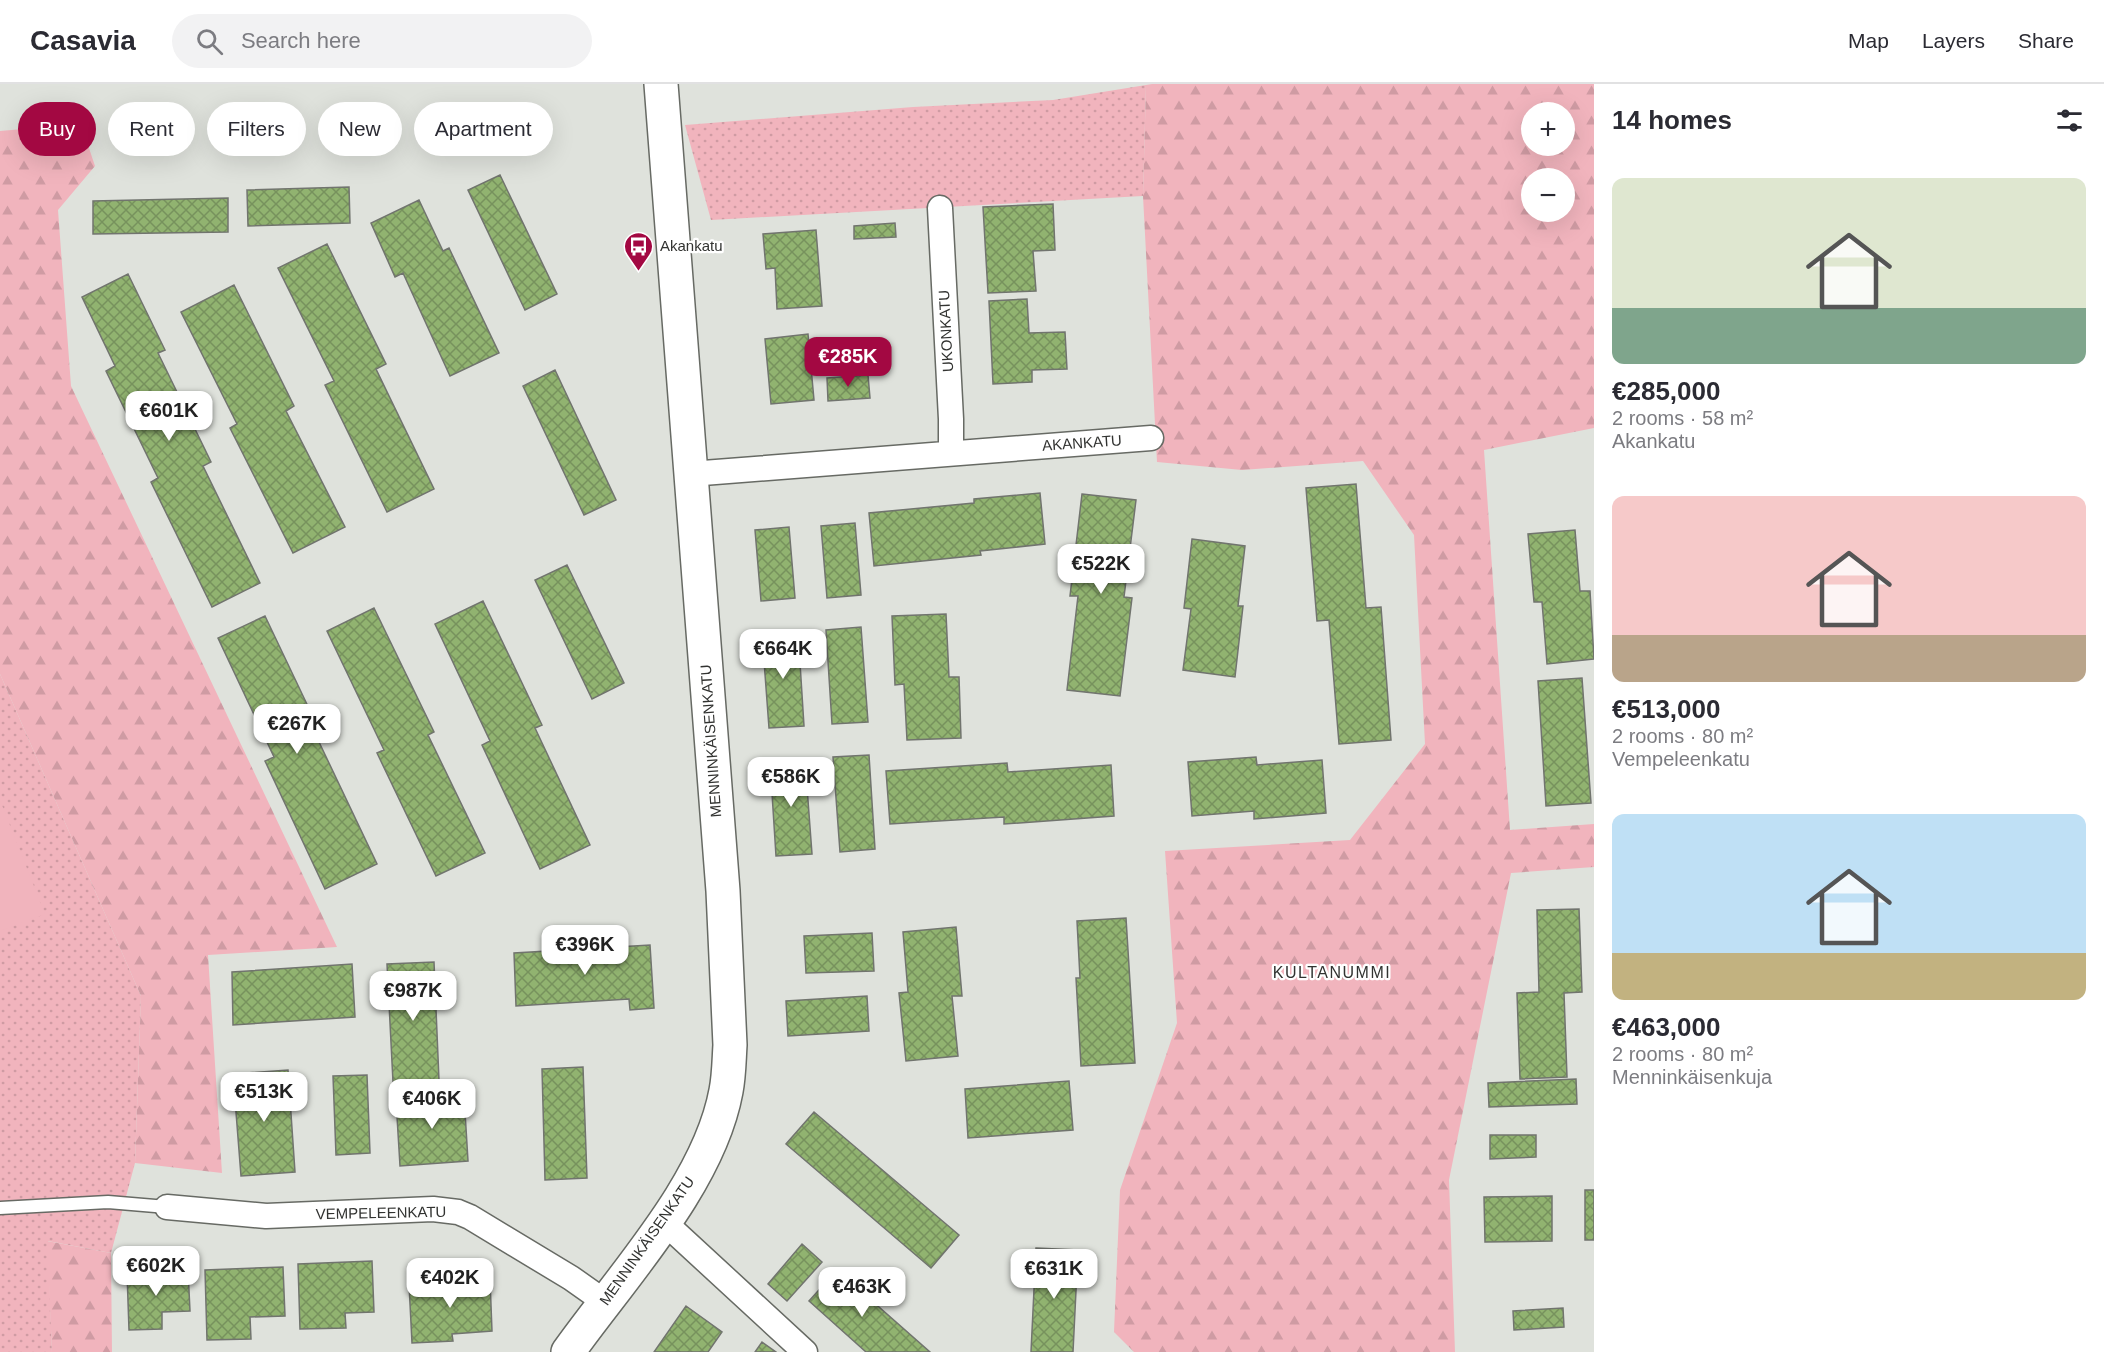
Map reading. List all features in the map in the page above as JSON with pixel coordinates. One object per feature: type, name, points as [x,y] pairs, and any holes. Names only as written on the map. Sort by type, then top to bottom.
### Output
[{"type":"street","name":"MENNINKÄISENKATU","points":[[568,1352],[664,1222],[691,1180],[712,1137],[726,1091],[730,1045],[723,891],[661,84]]},
{"type":"street","name":"UKONKATU","points":[[940,208],[951,453]]},
{"type":"street","name":"AKANKATU","points":[[690,474],[1151,438]]},
{"type":"street","name":"VEMPELEENKATU","points":[[167,1207],[266,1216],[433,1209],[458,1212],[571,1278],[605,1302]]},
{"type":"street","points":[[664,1222],[806,1352]]},
{"type":"lane","points":[[0,1208],[108,1202],[167,1207]]},
{"type":"green space","points":[[1594,84],[1594,428],[1484,450],[1510,830],[1594,824],[1594,867],[1511,873],[1449,1180],[1455,1352],[1134,1352],[1114,1332],[1120,1190],[1177,1023],[1165,851],[1350,840],[1425,744],[1414,535],[1363,461],[1242,470],[1157,462],[1143,196],[1146,85]]},
{"type":"green space","points":[[1146,85],[1143,196],[711,220],[685,125],[913,107],[1053,100]]},
{"type":"green space","points":[[18,129],[18,156],[92,156],[95,166],[58,210],[71,386],[337,947],[208,955],[222,1173],[135,1163],[141,996],[0,674],[0,131]]},
{"type":"green space","points":[[0,674],[141,996],[135,1163],[111,1253],[48,1241],[52,1352],[0,1352]]},
{"type":"green space","points":[[0,800],[45,914],[0,931]]},
{"type":"green space","points":[[47,1241],[111,1253],[112,1352],[52,1352]]},
{"type":"building","points":[[500,175],[557,294],[525,310],[468,190]]},
{"type":"building","points":[[349,187],[350,223],[248,226],[247,190]]},
{"type":"building","points":[[228,198],[228,232],[93,234],[93,201]]},
{"type":"building","points":[[419,200],[443,251],[449,248],[499,353],[450,376],[403,273],[395,277],[371,223]]},
{"type":"building","points":[[1053,204],[1055,250],[1033,251],[1036,291],[988,293],[983,207]]},
{"type":"building","points":[[895,223],[896,237],[854,239],[854,226]]},
{"type":"building","points":[[816,230],[822,306],[777,309],[775,268],[766,269],[763,234]]},
{"type":"building","points":[[327,244],[386,364],[376,369],[434,489],[387,512],[325,385],[334,381],[278,268]]},
{"type":"building","points":[[128,274],[165,350],[158,353],[211,462],[203,466],[260,583],[212,607],[151,482],[158,478],[106,371],[115,366],[82,297]]},
{"type":"building","points":[[234,285],[294,406],[286,411],[345,527],[293,553],[230,428],[237,424],[181,312]]},
{"type":"building","points":[[1027,299],[1029,333],[1065,332],[1067,369],[1032,370],[1032,382],[993,384],[989,301]]},
{"type":"building","points":[[808,334],[814,400],[771,404],[765,339]]},
{"type":"building","points":[[555,370],[616,500],[584,515],[523,386]]},
{"type":"building","points":[[868,375],[870,398],[828,401],[827,378]]},
{"type":"building","points":[[1356,484],[1366,608],[1381,607],[1391,740],[1339,744],[1329,620],[1317,621],[1306,488]]},
{"type":"building","points":[[1040,493],[1045,544],[980,551],[981,555],[874,566],[869,513],[974,503],[974,499]]},
{"type":"building","points":[[1082,494],[1136,500],[1124,597],[1132,598],[1120,696],[1067,690],[1078,596],[1070,596]]},
{"type":"building","points":[[855,523],[861,595],[827,598],[821,526]]},
{"type":"building","points":[[789,527],[795,598],[761,601],[755,530]]},
{"type":"building","points":[[1575,530],[1580,591],[1590,591],[1594,659],[1547,664],[1542,602],[1534,602],[1528,534]]},
{"type":"building","points":[[1192,539],[1245,546],[1238,606],[1243,606],[1235,677],[1183,670],[1191,609],[1184,608]]},
{"type":"building","points":[[567,565],[624,683],[592,699],[535,580]]},
{"type":"building","points":[[483,601],[542,725],[535,728],[590,845],[540,869],[482,745],[490,741],[435,624]]},
{"type":"building","points":[[374,608],[434,732],[428,735],[485,853],[436,876],[377,753],[384,750],[327,631]]},
{"type":"building","points":[[946,614],[949,677],[959,677],[961,738],[907,740],[904,684],[895,685],[892,616]]},
{"type":"building","points":[[265,616],[324,740],[319,742],[377,864],[325,889],[265,761],[274,757],[218,638]]},
{"type":"building","points":[[861,627],[868,722],[832,724],[826,630]]},
{"type":"building","points":[[798,631],[804,726],[769,728],[762,634]]},
{"type":"building","points":[[1582,678],[1591,803],[1546,806],[1538,681]]},
{"type":"building","points":[[869,755],[875,849],[840,852],[833,757]]},
{"type":"building","points":[[1256,757],[1257,765],[1322,760],[1326,813],[1254,819],[1254,811],[1192,816],[1188,762]]},
{"type":"building","points":[[805,760],[812,854],[776,856],[770,762]]},
{"type":"building","points":[[1007,763],[1008,772],[1111,765],[1114,816],[1004,824],[1004,817],[890,824],[886,771]]},
{"type":"building","points":[[1579,909],[1582,992],[1564,993],[1567,1077],[1520,1079],[1517,993],[1539,992],[1537,910]]},
{"type":"building","points":[[1126,918],[1135,1063],[1081,1066],[1076,978],[1080,978],[1077,921]]},
{"type":"building","points":[[956,927],[962,996],[952,996],[958,1056],[906,1061],[899,993],[908,992],[903,932]]},
{"type":"building","points":[[872,933],[874,971],[806,973],[804,936]]},
{"type":"building","points":[[650,945],[654,1008],[630,1010],[629,999],[516,1006],[514,953]]},
{"type":"building","points":[[434,962],[439,1080],[393,1082],[387,964]]},
{"type":"building","points":[[352,964],[355,1017],[233,1025],[232,972]]},
{"type":"building","points":[[867,996],[869,1031],[788,1036],[786,1001]]},
{"type":"building","points":[[583,1067],[587,1178],[545,1180],[542,1069]]},
{"type":"building","points":[[288,1070],[295,1172],[241,1176],[233,1074]]},
{"type":"building","points":[[367,1075],[370,1153],[336,1155],[333,1076]]},
{"type":"building","points":[[1576,1079],[1577,1104],[1489,1107],[1488,1083]]},
{"type":"building","points":[[1069,1081],[1073,1130],[968,1138],[965,1089]]},
{"type":"building","points":[[464,1095],[468,1161],[400,1166],[396,1100]]},
{"type":"building","points":[[814,1112],[959,1235],[931,1268],[786,1144]]},
{"type":"building","points":[[1490,1135],[1536,1135],[1536,1157],[1490,1159]]},
{"type":"building","points":[[1585,1190],[1594,1190],[1594,1240],[1585,1240]]},
{"type":"building","points":[[1552,1196],[1552,1241],[1485,1242],[1484,1197]]},
{"type":"building","points":[[802,1244],[822,1262],[787,1301],[768,1284]]},
{"type":"building","points":[[1036,1248],[1078,1250],[1073,1352],[1031,1352]]},
{"type":"building","points":[[372,1261],[374,1312],[345,1313],[346,1328],[300,1329],[298,1264]]},
{"type":"building","points":[[283,1267],[285,1316],[250,1317],[251,1339],[207,1340],[205,1270]]},
{"type":"building","points":[[188,1270],[190,1311],[162,1312],[162,1329],[129,1330],[127,1273]]},
{"type":"building","points":[[837,1270],[930,1352],[866,1352],[809,1301]]},
{"type":"building","points":[[475,1274],[475,1280],[490,1279],[492,1331],[452,1334],[453,1341],[412,1343],[409,1284],[456,1281],[456,1275]]},
{"type":"building","points":[[686,1306],[722,1332],[708,1352],[654,1352]]},
{"type":"building","points":[[1563,1308],[1564,1327],[1514,1330],[1513,1311]]},
{"type":"building","points":[[762,1342],[776,1352],[755,1352]]},
{"type":"place","name":"Akankatu","points":[[639,272]]},
{"type":"district","name":"KULTANUMMI","points":[[1332,972]]}]
